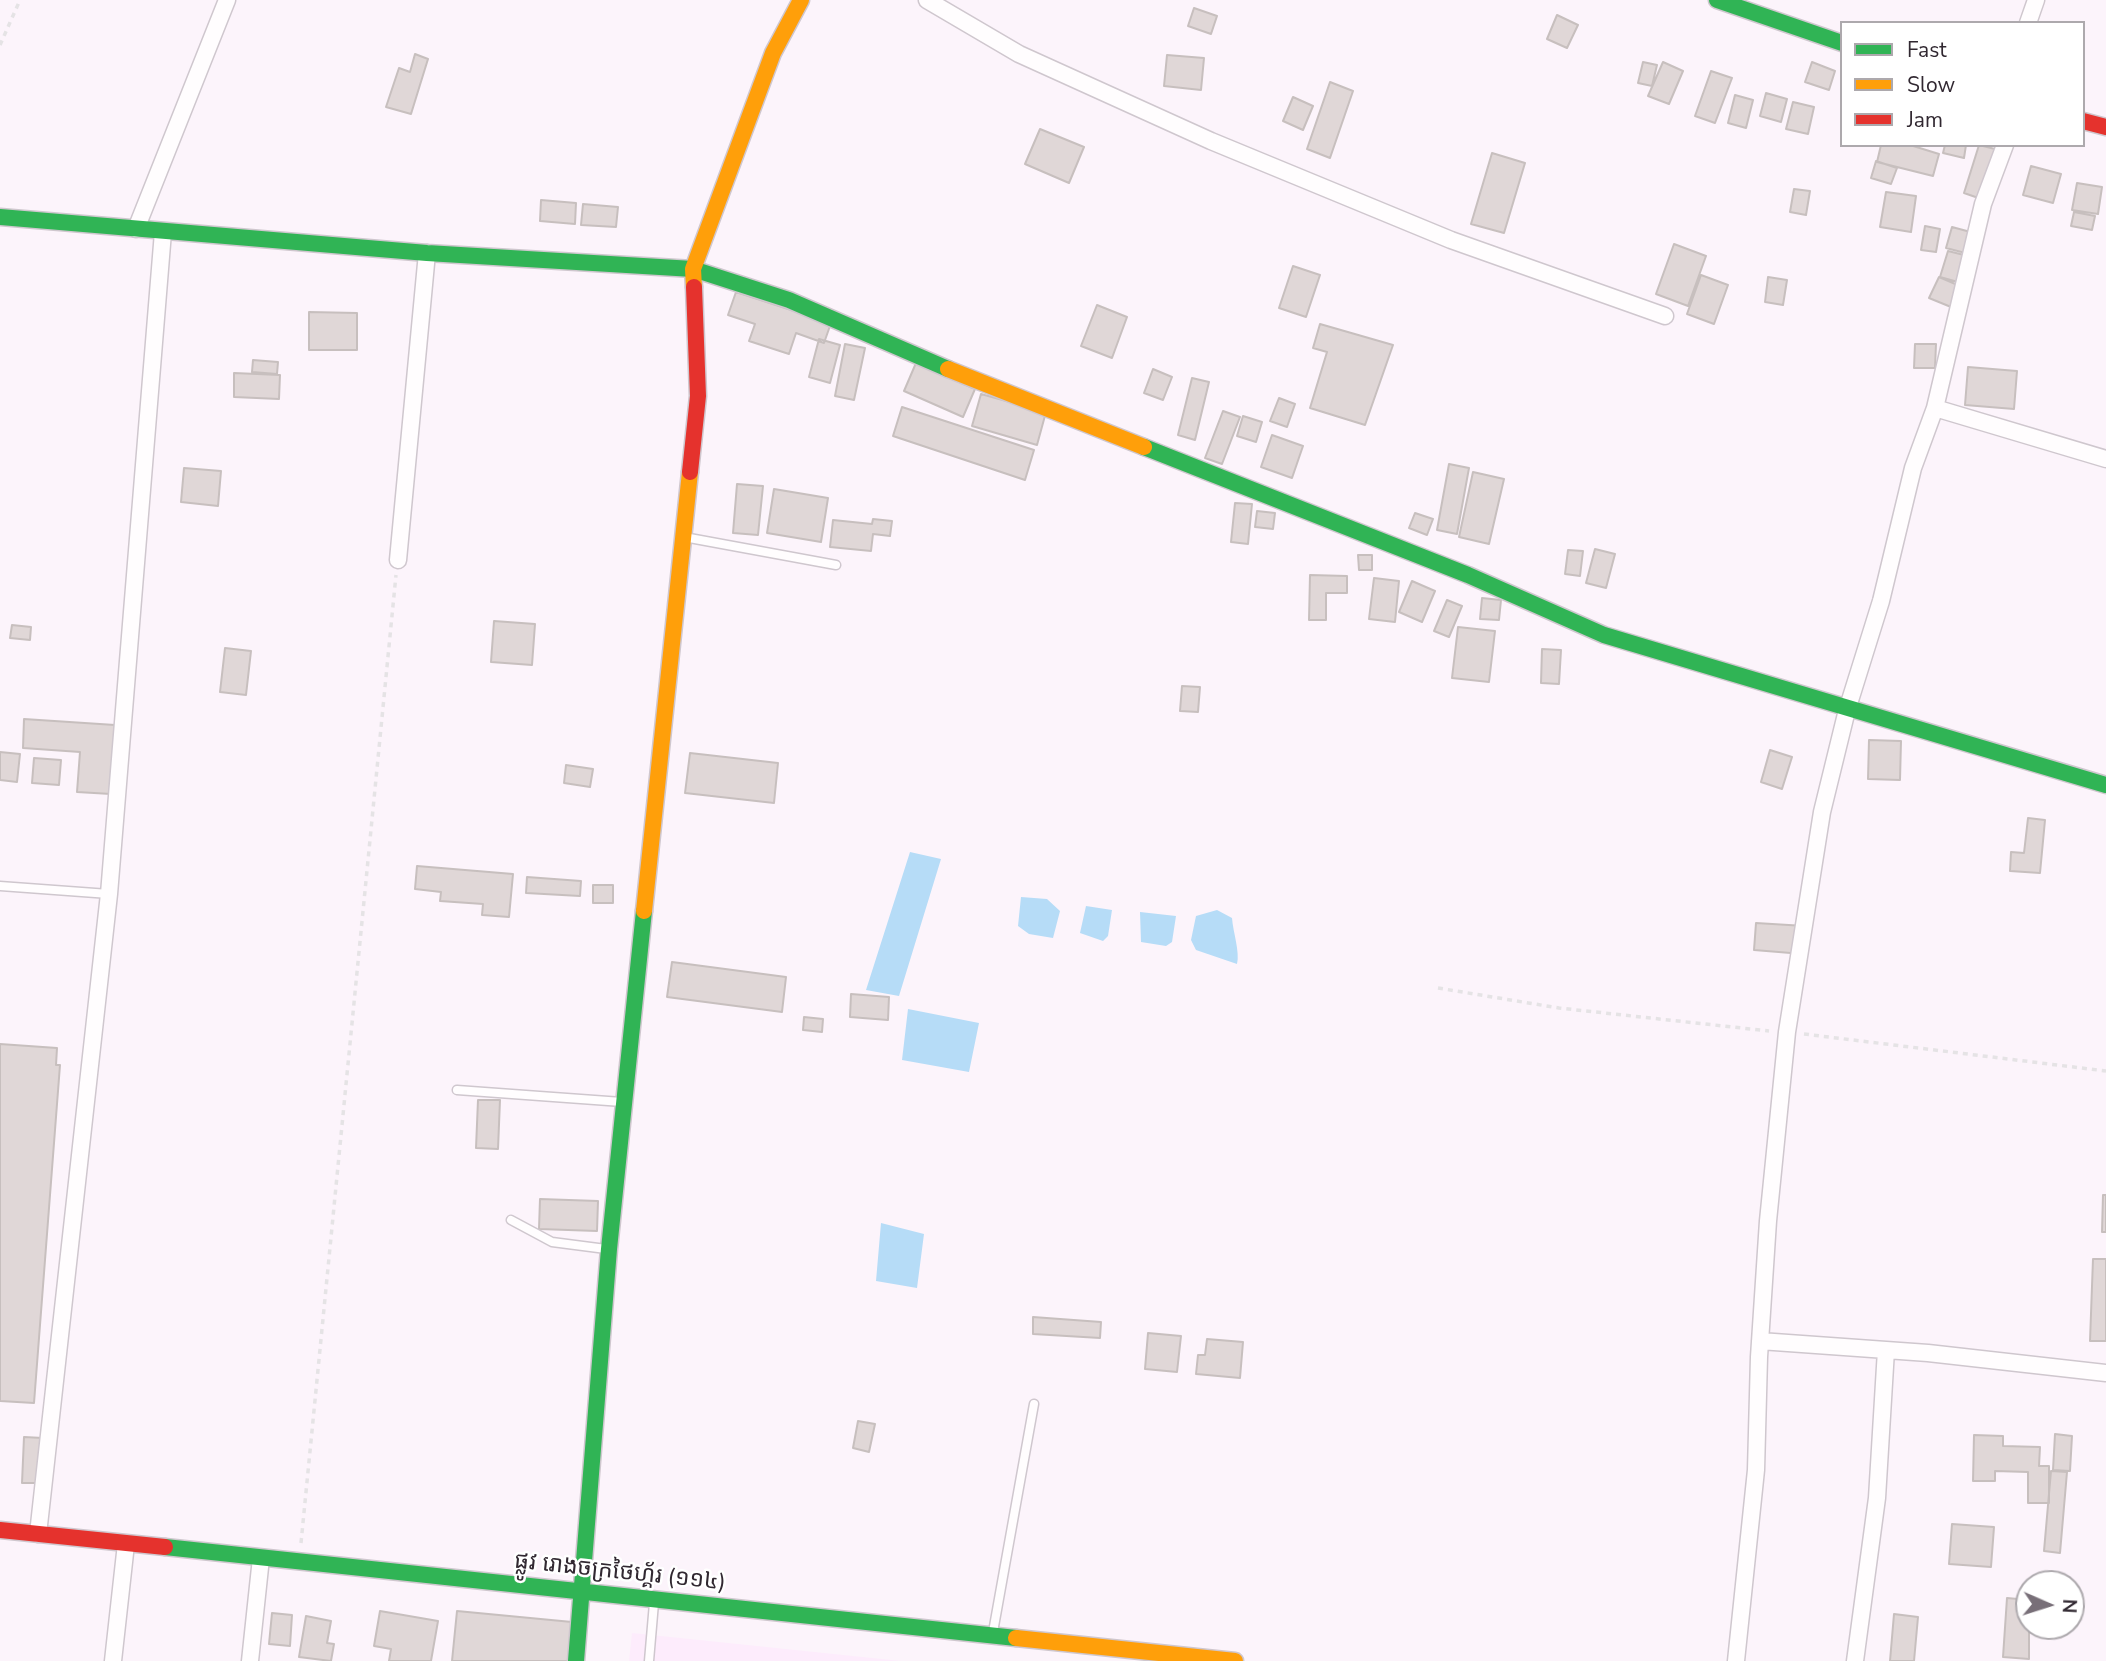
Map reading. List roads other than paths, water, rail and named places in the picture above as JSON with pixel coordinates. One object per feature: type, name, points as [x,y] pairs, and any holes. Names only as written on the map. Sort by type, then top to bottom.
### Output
[{"type":"street","points":[[136,229],[227,0]]},
{"type":"street","points":[[576,1661],[609,1249],[681,537],[698,396],[693,269],[773,53],[801,0]]},
{"type":"street","points":[[927,0],[1019,54],[1211,141],[1451,240],[1665,316]]},
{"type":"street","points":[[1717,0],[1840,42]]},
{"type":"street","points":[[2029,21],[2036,0]]},
{"type":"street","points":[[2085,122],[2106,127]]},
{"type":"street","points":[[1736,1661],[1756,1470],[1760,1341],[1787,1032],[1822,812],[1847,710],[1881,601],[1913,468],[1935,408],[1983,205],[2004,147]]},
{"type":"street","points":[[0,217],[427,253],[693,269],[789,300],[912,355],[1468,575],[1604,635],[1847,710],[2106,785]]},
{"type":"street","points":[[38,1534],[109,894],[163,232]]},
{"type":"street","points":[[398,560],[427,253]]},
{"type":"street","points":[[1935,408],[2106,459]]},
{"type":"street","points":[[1760,1341],[1885,1350],[2106,1373]]},
{"type":"street","points":[[1855,1661],[1877,1498],[1885,1350]]},
{"type":"street","name":"ផ្លូវ រោងចក្រថៃហ្គ័រ (១១៤)","points":[[0,1530],[1235,1661]]},
{"type":"street","points":[[113,1661],[126,1544]]},
{"type":"street","points":[[250,1661],[261,1558]]},
{"type":"lane","points":[[681,537],[836,565]]},
{"type":"lane","points":[[0,886],[109,894]]},
{"type":"lane","points":[[457,1090],[625,1102]]},
{"type":"lane","points":[[511,1220],[552,1241],[609,1249]]},
{"type":"lane","points":[[993,1635],[1034,1404]]},
{"type":"lane","points":[[649,1661],[654,1600]]},
{"type":"water","points":[[910,852],[941,859],[899,996],[866,990]]},
{"type":"water","points":[[1021,897],[1047,899],[1060,911],[1053,938],[1029,934],[1018,926]]},
{"type":"water","points":[[1086,906],[1112,910],[1108,936],[1103,941],[1080,933]]},
{"type":"water","points":[[1217,910],[1232,918],[1237,964],[1196,950],[1191,940],[1196,916]]},
{"type":"water","points":[[1140,912],[1176,916],[1172,942],[1166,946],[1141,942]]},
{"type":"water","points":[[908,1009],[979,1023],[969,1072],[902,1060]]},
{"type":"water","points":[[881,1223],[924,1234],[917,1288],[876,1281]]}]
